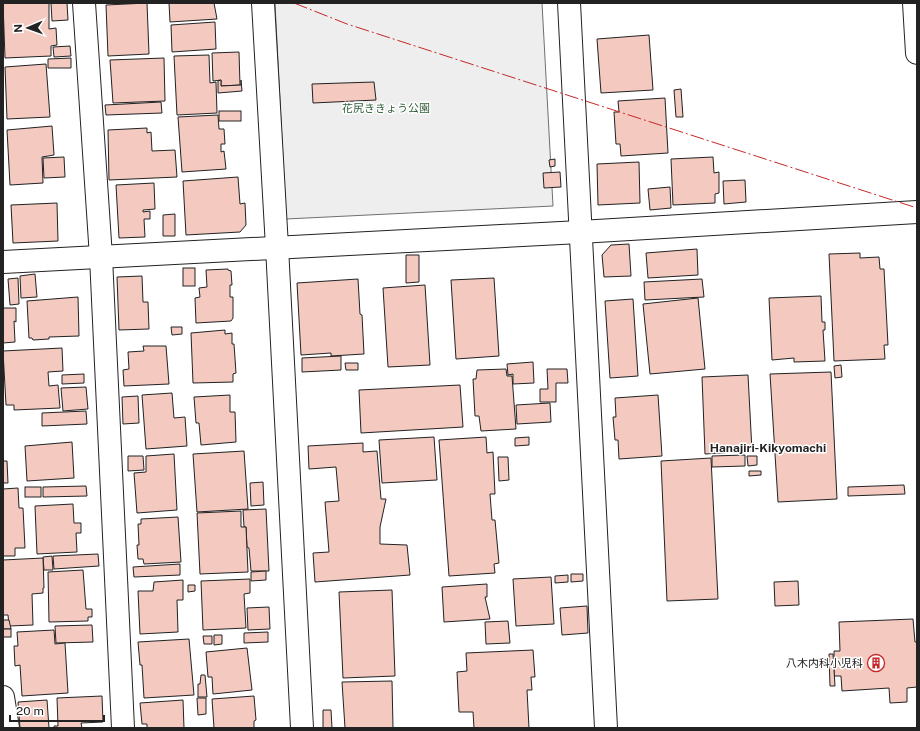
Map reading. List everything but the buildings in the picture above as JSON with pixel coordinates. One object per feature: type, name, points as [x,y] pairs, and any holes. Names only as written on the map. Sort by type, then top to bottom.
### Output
[{"type":"street","points":[[84,3],[101,257],[123,728]]},
{"type":"street","points":[[263,3],[302,728]]},
{"type":"street","points":[[569,3],[606,728]]},
{"type":"street","points":[[914,3],[917,53]]},
{"type":"street","points":[[3,262],[580,232],[917,212]]},
{"type":"street","points":[[3,697],[8,728]]},
{"type":"green space","name":"花尻ききょう公園","points":[[275,3],[542,3],[553,206],[286,219]]},
{"type":"power","points":[[294,3],[347,24],[917,208]]},
{"type":"place","name":"八木内科小児科","points":[[876,663]]},
{"type":"district","name":"Hanajiri-Kikyomachi","points":[[768,448]]}]
